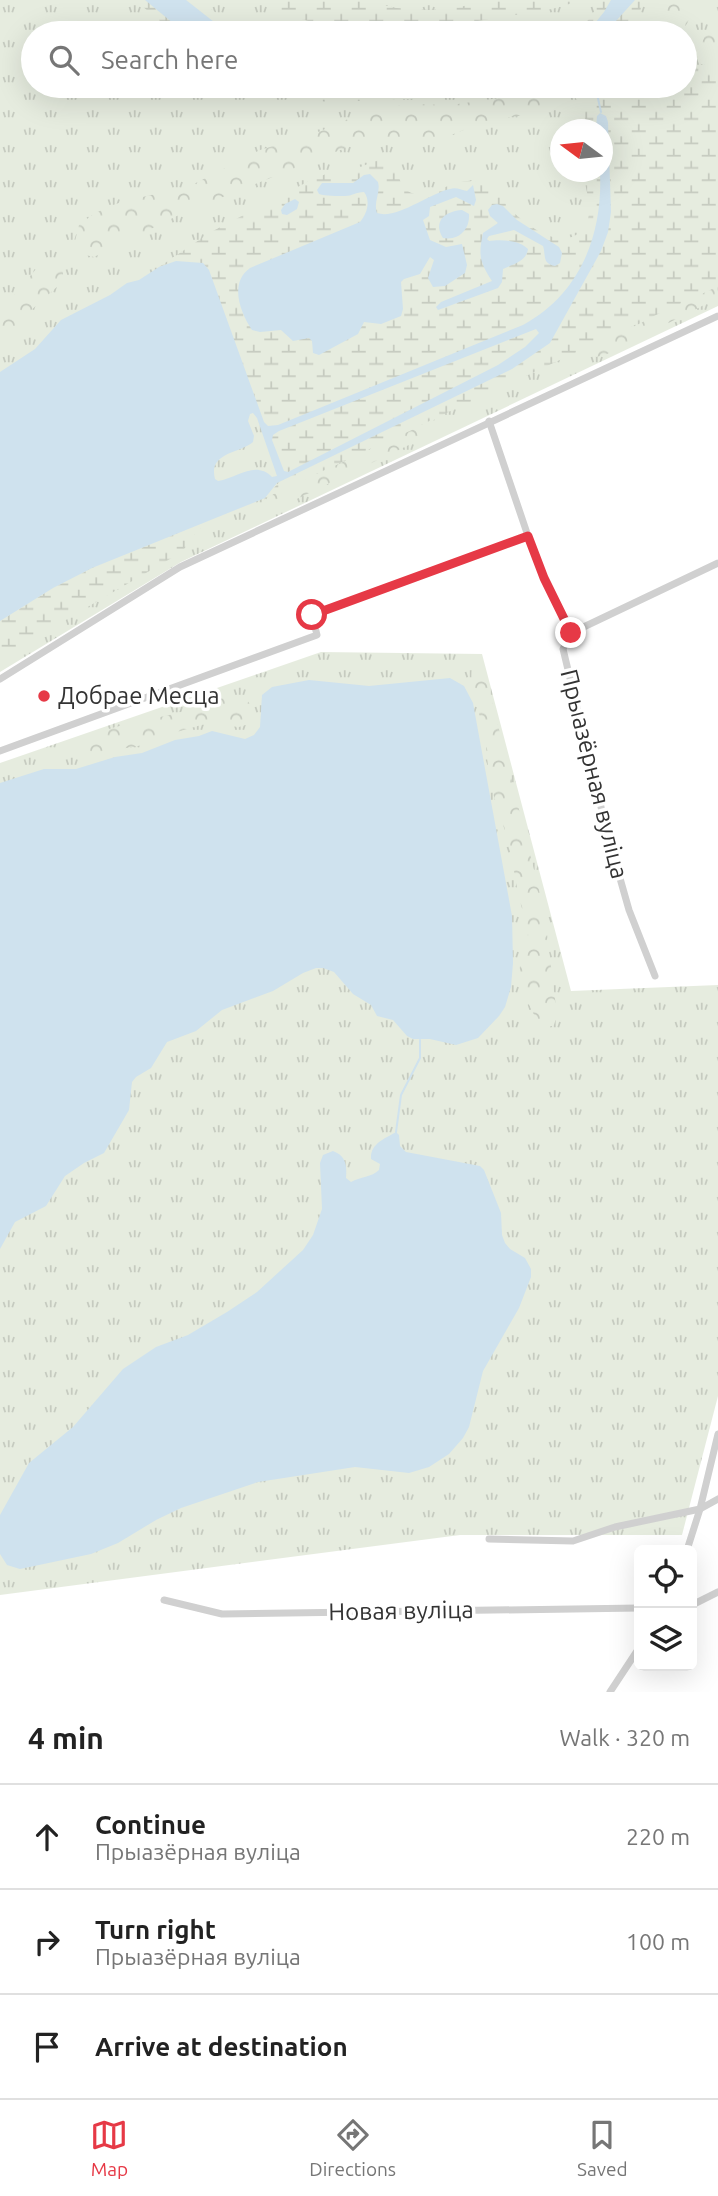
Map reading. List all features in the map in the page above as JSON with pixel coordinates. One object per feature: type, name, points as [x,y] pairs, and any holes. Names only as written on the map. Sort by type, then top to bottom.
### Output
[{"type":"street","points":[[0,679],[180,567],[718,316]]},
{"type":"street","name":"Прыазёрная вуліца","points":[[489,421],[544,578],[571,633],[563,649],[589,748],[608,836],[629,910],[655,976]]},
{"type":"street","points":[[0,751],[317,635],[312,615],[528,536]]},
{"type":"street","points":[[571,633],[718,563]]},
{"type":"street","points":[[689,1545],[718,1434]]},
{"type":"street","points":[[489,1539],[573,1541],[615,1527],[700,1509],[718,1499]]},
{"type":"street","points":[[697,1602],[718,1592]]},
{"type":"street","name":"Новая вуліца","points":[[164,1600],[222,1614],[634,1608]]},
{"type":"street","points":[[610,1692],[634,1656]]},
{"type":"green space","points":[[0,0],[718,0],[718,306],[181,562],[0,672]]},
{"type":"green space","points":[[135,0],[200,0],[226,21],[160,21]]},
{"type":"green space","points":[[260,0],[359,0],[397,8],[430,10],[460,7],[488,0],[583,0],[552,9],[478,21],[308,21]]},
{"type":"green space","points":[[591,0],[642,0],[639,21],[587,21],[594,13],[595,5]]},
{"type":"green space","points":[[651,0],[691,0],[688,21],[662,21]]},
{"type":"green space","points":[[718,16],[718,68],[701,64],[697,56],[707,30]]},
{"type":"green space","points":[[697,67],[718,68],[718,286],[265,498],[282,479],[284,471],[263,418],[190,264],[176,261],[159,267],[211,232],[311,180],[326,174],[355,169],[386,157],[394,162],[401,183],[410,192],[428,193],[459,183],[478,182],[494,191],[514,213],[537,230],[555,238],[572,237],[580,232],[588,219],[589,203],[585,182],[613,182],[613,119],[585,119],[575,98],[697,98]]},
{"type":"green space","points":[[298,98],[435,98],[328,102]]},
{"type":"green space","points":[[499,98],[560,98],[561,103],[552,112],[492,119],[451,135],[414,141],[378,139],[353,145],[185,212],[94,257],[81,254],[75,241],[79,225],[95,213],[121,202],[190,186],[260,150],[316,133],[381,108],[411,104],[451,105]]},
{"type":"green space","points":[[53,262],[59,263],[63,268],[59,285],[0,343],[0,312],[36,269]]},
{"type":"green space","points":[[718,286],[716,299],[605,355],[596,357],[592,351],[595,345]]},
{"type":"green space","points":[[440,417],[447,420],[445,427],[440,430],[276,509],[263,507],[265,498]]},
{"type":"green space","points":[[210,520],[196,532],[182,552],[0,658],[0,621],[53,588],[92,568]]},
{"type":"green space","points":[[321,652],[482,654],[571,991],[718,985],[718,1396],[682,1535],[460,1535],[0,1595],[0,763]]},
{"type":"green space","points":[[478,664],[485,673],[544,910],[557,1015],[554,1025],[546,1028],[536,1018],[521,981],[520,966],[528,938],[528,927],[490,780],[484,732],[471,676],[472,669]]},
{"type":"green space","points":[[238,696],[245,698],[255,710],[252,723],[239,727],[205,724],[173,733],[149,744],[115,750],[87,760],[75,759],[73,755],[73,747],[94,734]]},
{"type":"water","points":[[145,0],[186,0],[213,21],[170,21]]},
{"type":"water","points":[[611,0],[635,0],[616,21],[597,21]]},
{"type":"water","points":[[600,113],[607,119],[597,119]]},
{"type":"water","points":[[370,174],[378,182],[377,213],[385,214],[403,210],[442,191],[456,188],[467,191],[473,185],[476,200],[474,206],[456,197],[430,207],[429,216],[423,220],[430,240],[446,247],[462,244],[467,265],[465,273],[445,286],[433,287],[428,278],[434,260],[430,257],[420,274],[401,282],[401,316],[381,324],[364,322],[358,334],[319,355],[313,353],[312,341],[309,338],[293,341],[281,330],[252,330],[239,298],[238,289],[244,274],[250,268],[360,222],[367,207],[364,192],[332,196],[319,194],[317,190],[322,183],[353,183]]},
{"type":"water","points":[[600,182],[610,182],[611,212],[608,232],[601,251],[550,343],[512,369],[277,483],[265,498],[92,568],[53,588],[0,621],[0,372],[35,349],[61,320],[159,267],[176,261],[203,263],[209,270],[264,422],[268,426],[278,425],[523,325],[543,312],[560,297],[584,260],[592,240]],"holes":[[[536,329],[539,333],[525,347],[498,365],[288,472],[284,471],[272,440],[273,435],[279,431]],[[253,413],[277,476],[272,477],[266,472],[253,470],[218,481],[215,479],[216,464],[226,455],[253,442],[254,436],[248,421],[250,414]]]},
{"type":"water","points":[[295,199],[299,202],[297,209],[287,215],[282,214],[281,210],[285,204]]},
{"type":"water","points":[[497,204],[559,247],[562,253],[560,263],[555,266],[548,263],[543,246],[514,230],[489,236],[489,241],[504,240],[524,246],[528,249],[525,257],[503,269],[502,282],[498,288],[438,310],[436,307],[441,302],[492,281],[480,253],[483,233],[498,223],[488,210]]},
{"type":"water","points":[[462,210],[469,214],[465,229],[459,236],[443,238],[439,227],[442,218],[451,212]]},
{"type":"water","points":[[450,678],[464,686],[473,703],[512,916],[511,987],[505,1007],[499,1016],[478,1038],[456,1045],[430,1039],[413,1039],[393,1020],[377,1016],[371,1005],[353,994],[334,972],[323,968],[303,973],[273,991],[222,1010],[196,1031],[167,1042],[151,1068],[132,1082],[129,1110],[104,1153],[65,1176],[46,1206],[15,1222],[0,1249],[0,783],[44,769],[76,769],[115,757],[142,753],[175,740],[212,731],[245,739],[254,735],[260,727],[262,695],[272,687],[309,680],[369,686]]},
{"type":"water","points":[[396,1132],[400,1146],[406,1152],[480,1166],[484,1170],[501,1213],[505,1243],[525,1258],[531,1269],[531,1277],[519,1308],[483,1371],[469,1427],[449,1454],[429,1467],[409,1473],[355,1467],[258,1482],[181,1508],[118,1543],[91,1554],[20,1569],[7,1565],[0,1554],[0,1515],[29,1463],[73,1427],[123,1369],[156,1347],[188,1335],[227,1312],[257,1292],[303,1250],[313,1235],[322,1209],[320,1163],[323,1155],[333,1151],[341,1156],[346,1165],[346,1178],[351,1182],[379,1170],[380,1164],[371,1159],[373,1149]]},
{"type":"waterway","points":[[598,98],[601,112]]},
{"type":"waterway","points":[[396,1132],[401,1095],[420,1058],[420,1040]]},
{"type":"place","name":"Добрае Месца","points":[[44,696]]},
{"type":"route","points":[[312,615],[528,536],[544,578],[571,633]]}]
